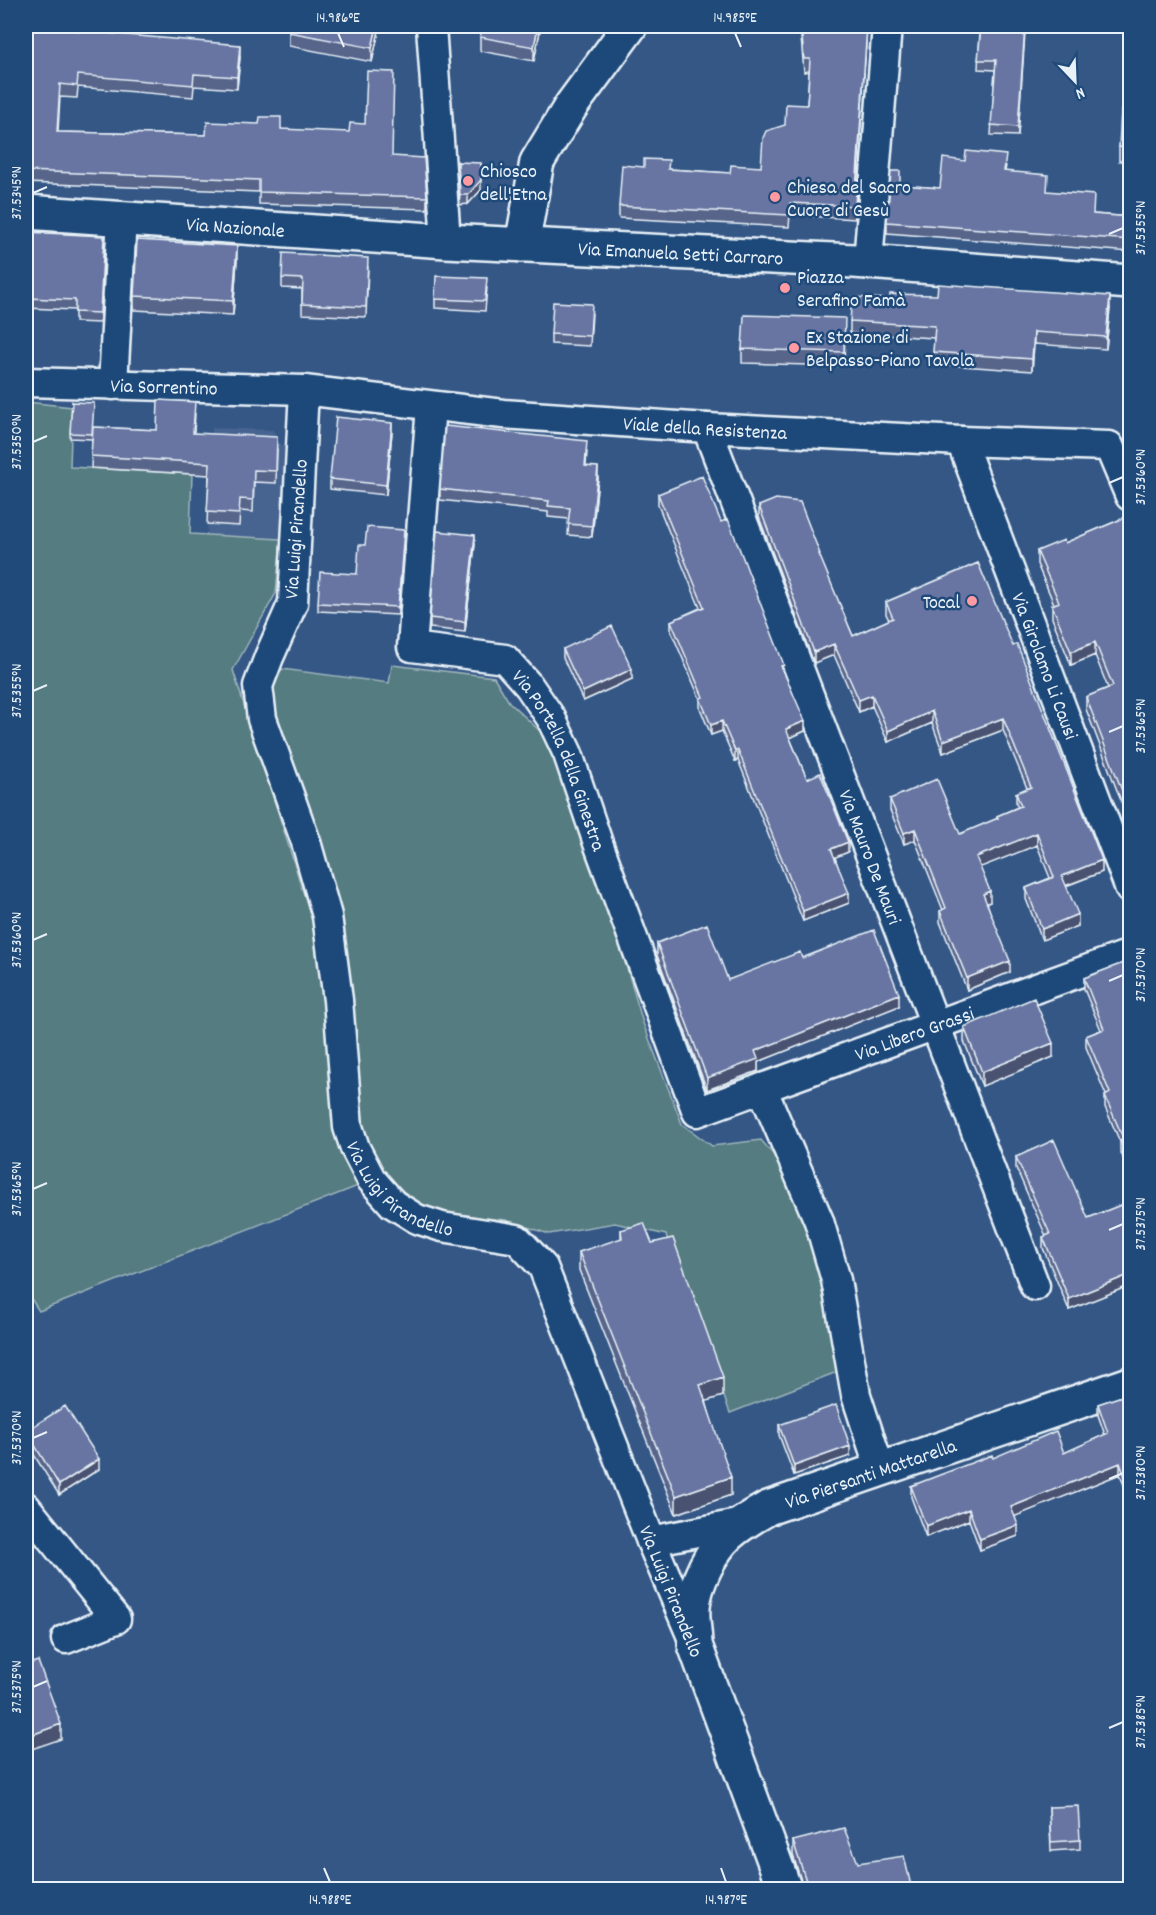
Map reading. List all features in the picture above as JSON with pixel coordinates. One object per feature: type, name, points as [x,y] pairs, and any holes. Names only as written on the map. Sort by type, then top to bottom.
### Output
[{"type":"street","points":[[431,26],[447,241]]},
{"type":"street","points":[[522,245],[537,162],[571,106],[630,26]]},
{"type":"street","points":[[868,262],[888,26]]},
{"type":"street","name":"Via Nazionale","points":[[26,212],[447,241]]},
{"type":"street","points":[[113,385],[122,217]]},
{"type":"street","name":"Via Emanuela Setti Carraro","points":[[447,241],[868,262],[1131,282]]},
{"type":"street","name":"Via Sorrentino","points":[[26,382],[304,390]]},
{"type":"street","name":"Viale della Resistenza","points":[[304,390],[503,414],[706,428],[1109,446],[1131,496]]},
{"type":"street","name":"Via Luigi Pirandello","points":[[304,390],[293,603],[268,657],[258,686],[262,719],[306,842],[327,916],[338,1000],[348,1127],[355,1148],[371,1179],[393,1204],[417,1219],[441,1227],[517,1239],[543,1267],[695,1645],[785,1890]]},
{"type":"street","name":"Via Portella della Ginestra","points":[[431,406],[412,647],[505,659],[530,686],[551,718],[568,754],[602,854],[697,1112]]},
{"type":"street","name":"Via Mauro De Mauri","points":[[706,428],[1035,1286]]},
{"type":"street","name":"Via Girolamo Li Causi","points":[[961,441],[1131,889]]},
{"type":"street","name":"Via Libero Grassi","points":[[697,1112],[1131,954]]},
{"type":"street","points":[[762,1088],[819,1221],[836,1280],[856,1395],[880,1469]]},
{"type":"street","name":"Via Piersanti Mattarella","points":[[695,1645],[693,1608],[698,1582],[726,1536],[742,1523],[768,1508],[1131,1384]]},
{"type":"street","points":[[26,1507],[116,1618],[66,1639]]},
{"type":"street","points":[[651,1540],[742,1523]]},
{"type":"shaded area","points":[[212,428],[273,430],[279,442],[287,449],[281,539],[207,535]]},
{"type":"green space","points":[[26,402],[72,407],[70,467],[192,474],[190,534],[281,539],[276,593],[233,670],[320,945],[363,1184],[39,1311],[26,1291]]},
{"type":"green space","points":[[392,665],[494,677],[509,702],[541,732],[576,810],[597,866],[643,1023],[682,1124],[712,1146],[761,1140],[782,1165],[823,1277],[837,1372],[730,1413],[666,1235],[615,1223],[549,1234],[506,1220],[444,1214],[415,1201],[390,1180],[377,1163],[359,1120],[318,835],[274,705],[274,686],[282,669],[389,683]]},
{"type":"building","points":[[26,26],[240,45],[237,77],[194,74],[193,85],[78,75],[77,86],[60,84],[57,132],[206,135],[207,122],[259,124],[260,117],[281,117],[281,129],[349,132],[350,123],[365,124],[367,71],[394,72],[392,156],[424,158],[427,197],[259,192],[259,180],[26,171]]},
{"type":"building","points":[[291,26],[377,26],[372,48],[289,32]]},
{"type":"building","points":[[483,26],[538,26],[534,47],[480,37]]},
{"type":"building","points":[[801,26],[867,26],[855,206],[790,203],[789,215],[619,206],[622,165],[644,167],[644,159],[669,160],[668,169],[730,173],[731,165],[761,167],[763,138],[766,131],[785,125],[786,104],[807,105],[810,59],[804,59]]},
{"type":"building","points":[[981,26],[1025,26],[1018,127],[991,125],[996,60],[978,60]]},
{"type":"building","points":[[1131,77],[1131,148],[1119,147],[1121,110],[1129,111]]},
{"type":"building","points":[[966,151],[1006,155],[1004,171],[1048,175],[1047,191],[1094,195],[1093,214],[1131,217],[1131,240],[887,222],[891,171],[900,171],[900,185],[940,188],[943,158],[965,161]]},
{"type":"building","points":[[458,162],[481,163],[481,180],[468,195],[460,195]]},
{"type":"building","points":[[26,232],[104,236],[100,313],[75,312],[75,300],[26,298]]},
{"type":"building","points":[[137,240],[237,246],[233,301],[134,296]]},
{"type":"building","points":[[283,253],[368,258],[366,307],[302,304],[303,279],[282,278]]},
{"type":"building","points":[[436,276],[487,278],[485,301],[435,299]]},
{"type":"building","points":[[938,284],[1110,296],[1106,337],[1034,332],[1032,359],[933,352],[935,326],[850,321],[852,297],[890,299],[890,294],[937,295]]},
{"type":"building","points":[[553,302],[592,304],[590,336],[551,334]]},
{"type":"building","points":[[744,315],[845,318],[844,352],[742,349]]},
{"type":"building","points":[[158,400],[195,402],[193,433],[277,437],[276,471],[254,470],[253,500],[240,499],[239,514],[207,512],[210,463],[91,456],[93,427],[157,430]]},
{"type":"building","points":[[72,402],[94,403],[92,434],[70,433]]},
{"type":"building","points":[[336,417],[392,423],[386,485],[330,479]]},
{"type":"building","points":[[445,426],[587,441],[585,466],[598,467],[592,526],[568,524],[570,508],[548,506],[549,501],[440,489]]},
{"type":"building","points":[[702,476],[721,522],[728,519],[784,665],[781,666],[805,721],[786,729],[807,779],[820,773],[848,842],[831,849],[849,893],[803,911],[738,750],[735,751],[722,721],[711,725],[700,698],[703,697],[671,621],[704,607],[658,494]]},
{"type":"building","points":[[776,499],[800,502],[853,636],[893,618],[886,602],[978,563],[1013,646],[1017,644],[1102,860],[1062,876],[1078,914],[1042,929],[1026,888],[1054,877],[1037,833],[976,857],[990,891],[983,894],[1010,961],[967,978],[940,911],[946,908],[915,829],[904,833],[890,799],[937,779],[960,834],[1021,806],[1016,793],[1031,787],[1003,718],[943,741],[932,711],[888,731],[872,695],[859,700],[834,644],[814,652],[759,506]]},
{"type":"building","points":[[1131,515],[1131,814],[1086,697],[1113,686],[1095,642],[1071,652],[1052,605],[1059,602],[1037,551],[1064,540],[1065,543]]},
{"type":"building","points":[[367,527],[404,530],[398,607],[318,603],[320,572],[357,574],[359,545],[365,545]]},
{"type":"building","points":[[437,531],[475,535],[465,622],[430,618]]},
{"type":"building","points":[[612,626],[632,669],[583,692],[563,649]]},
{"type":"building","points":[[707,924],[728,980],[800,952],[802,958],[874,930],[899,994],[755,1051],[758,1059],[707,1078],[657,943]]},
{"type":"building","points":[[1131,960],[1131,1167],[1120,1140],[1123,1138],[1105,1096],[1110,1093],[1086,1036],[1104,1029],[1084,978]]},
{"type":"building","points":[[1034,998],[1053,1043],[982,1072],[964,1027]]},
{"type":"building","points":[[1054,1140],[1088,1218],[1131,1201],[1131,1274],[1069,1299],[1043,1237],[1050,1234],[1016,1157]]},
{"type":"building","points":[[644,1223],[652,1243],[673,1238],[723,1377],[700,1385],[731,1477],[676,1496],[579,1252],[622,1238],[621,1230]]},
{"type":"building","points":[[1131,1393],[1131,1481],[1127,1482],[1120,1463],[1011,1507],[1018,1525],[980,1539],[969,1509],[926,1526],[911,1486],[992,1455],[993,1458],[1056,1431],[1064,1453],[1108,1433],[1098,1404]]},
{"type":"building","points":[[836,1405],[850,1446],[794,1466],[779,1425]]},
{"type":"building","points":[[65,1406],[99,1459],[59,1485],[26,1431]]},
{"type":"building","points":[[38,1661],[61,1724],[26,1737],[26,1665]]},
{"type":"building","points":[[1078,1806],[1080,1840],[1051,1842],[1049,1807]]},
{"type":"building","points":[[844,1828],[858,1863],[904,1856],[912,1890],[809,1890],[793,1841]]},
{"type":"place","name":"Chiosco dell'Etna","points":[[468,181]]},
{"type":"place","name":"Chiesa del Sacro Cuore di Gesù","points":[[775,197]]},
{"type":"place","name":"Piazza Serafino Famà","points":[[785,288]]},
{"type":"place","name":"Ex Stazione di Belpasso-Piano Tavola","points":[[794,348]]},
{"type":"place","name":"Tocal","points":[[972,601]]}]
